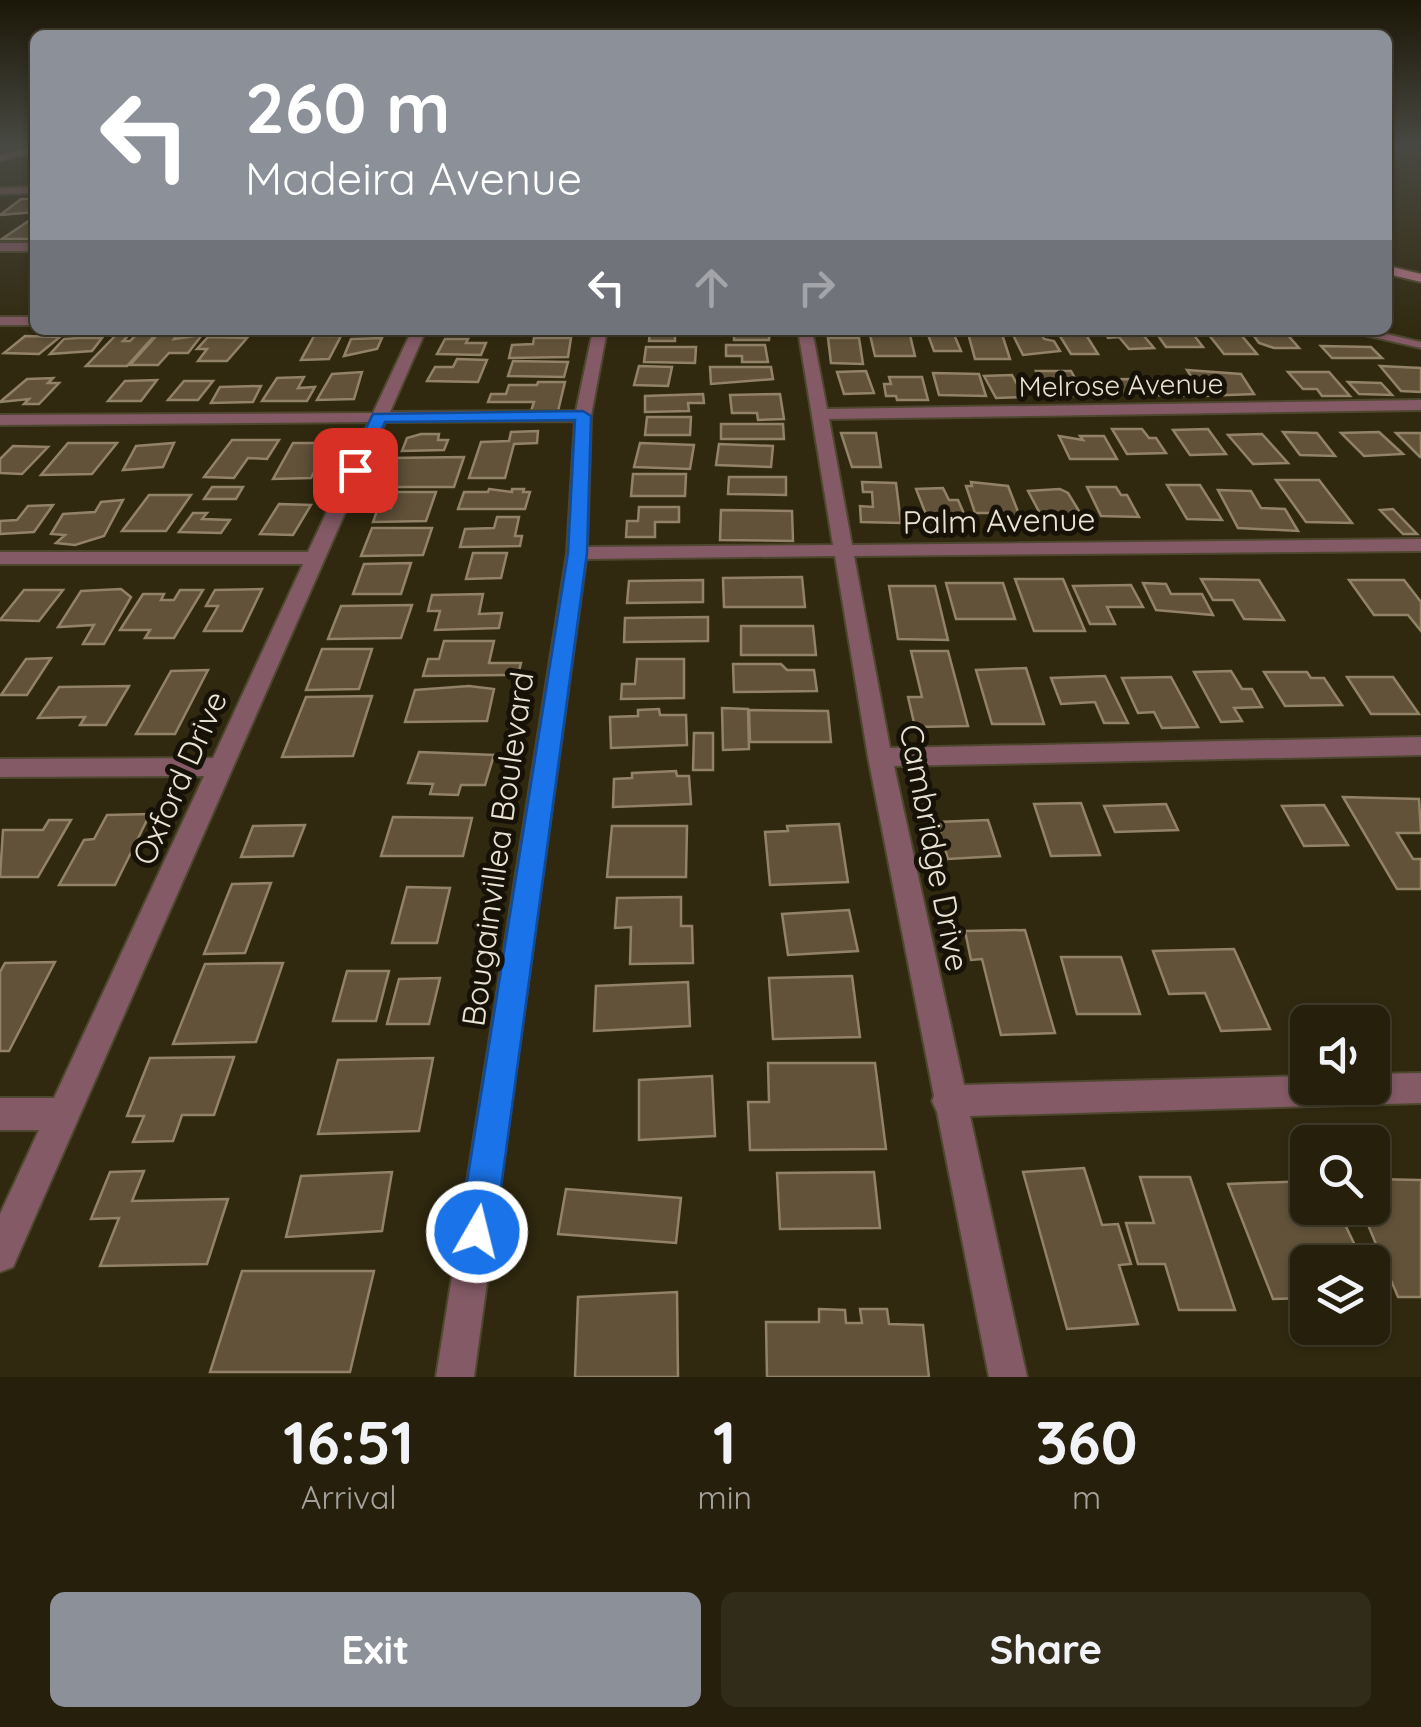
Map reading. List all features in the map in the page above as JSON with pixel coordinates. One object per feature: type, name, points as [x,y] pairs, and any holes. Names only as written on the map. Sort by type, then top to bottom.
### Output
[{"type":"main road","points":[[1392,271],[1420,278]]},
{"type":"street","points":[[0,248],[30,247]]},
{"type":"street","points":[[0,322],[30,321]]},
{"type":"street","name":"Oxford Drive","points":[[0,1254],[417,335]]},
{"type":"street","name":"Bougainvillea Boulevard","points":[[455,1377],[578,553],[583,416],[599,335]]},
{"type":"street","name":"Cambridge Drive","points":[[806,335],[880,757],[1008,1377]]},
{"type":"street","points":[[1375,335],[1419,344]]},
{"type":"street","name":"Melrose Avenue","points":[[822,414],[1421,405]]},
{"type":"street","points":[[0,420],[583,416]]},
{"type":"street","name":"Palm Avenue","points":[[578,553],[1421,546]]},
{"type":"street","points":[[0,558],[316,558]]},
{"type":"street","points":[[880,757],[1421,746]]},
{"type":"street","points":[[0,768],[221,767]]},
{"type":"street","points":[[948,1101],[1421,1088]]},
{"type":"street","points":[[0,1114],[63,1114]]},
{"type":"building","points":[[6,210],[30,210],[30,212],[0,215]]},
{"type":"building","points":[[30,220],[30,239],[2,239]]},
{"type":"building","points":[[116,335],[129,335],[123,341],[130,341],[136,335],[155,335],[127,366],[86,366]]},
{"type":"building","points":[[157,335],[177,335],[174,339],[202,335],[188,353],[169,353],[158,365],[130,365]]},
{"type":"building","points":[[650,335],[675,335],[675,341],[649,341]]},
{"type":"building","points":[[734,335],[770,335],[769,340],[734,340]]},
{"type":"building","points":[[870,335],[910,335],[915,356],[875,356]]},
{"type":"building","points":[[928,335],[954,335],[961,351],[934,351]]},
{"type":"building","points":[[969,335],[1002,335],[1010,359],[975,359]]},
{"type":"building","points":[[1013,335],[1042,335],[1054,341],[1060,351],[1023,355]]},
{"type":"building","points":[[1059,335],[1086,335],[1098,354],[1071,354]]},
{"type":"building","points":[[1106,335],[1143,335],[1154,348],[1129,349],[1119,337]]},
{"type":"building","points":[[1158,335],[1194,335],[1203,347],[1166,347]]},
{"type":"building","points":[[1209,335],[1241,335],[1257,354],[1224,354]]},
{"type":"building","points":[[1253,335],[1288,335],[1299,348],[1274,348],[1259,343]]},
{"type":"building","points":[[25,336],[60,337],[39,354],[4,353]]},
{"type":"building","points":[[314,336],[341,336],[329,359],[301,360]]},
{"type":"building","points":[[208,337],[247,338],[227,361],[198,361],[207,349],[197,349]]},
{"type":"building","points":[[102,338],[92,351],[50,354],[64,339]]},
{"type":"building","points":[[382,338],[377,349],[344,356],[351,339]]},
{"type":"building","points":[[534,338],[571,338],[568,357],[509,358],[512,345],[533,344]]},
{"type":"building","points":[[828,338],[859,338],[863,364],[831,363]]},
{"type":"building","points":[[445,339],[486,343],[481,355],[437,354]]},
{"type":"building","points":[[726,345],[765,345],[768,362],[742,362],[742,356],[726,356]]},
{"type":"building","points":[[1321,346],[1371,347],[1382,358],[1332,358]]},
{"type":"building","points":[[646,347],[696,347],[695,363],[644,362]]},
{"type":"building","points":[[457,359],[487,360],[478,382],[427,381],[435,367],[453,367]]},
{"type":"building","points":[[513,361],[568,362],[564,377],[508,376]]},
{"type":"building","points":[[639,366],[672,367],[668,386],[634,385]]},
{"type":"building","points":[[1380,366],[1421,368],[1421,392],[1401,391]]},
{"type":"building","points":[[710,367],[771,367],[773,379],[711,384]]},
{"type":"building","points":[[1187,370],[1241,374],[1254,394],[1203,396]]},
{"type":"building","points":[[866,371],[874,393],[844,394],[837,372]]},
{"type":"building","points":[[1036,371],[1071,371],[1085,396],[1048,396]]},
{"type":"building","points":[[362,372],[354,399],[317,400],[332,374]]},
{"type":"building","points":[[1288,372],[1329,372],[1350,396],[1322,396],[1317,389],[1303,389]]},
{"type":"building","points":[[933,373],[979,374],[986,396],[939,395]]},
{"type":"building","points":[[1012,375],[1024,397],[996,398],[984,376]]},
{"type":"building","points":[[304,377],[298,388],[315,387],[307,401],[262,401],[277,378]]},
{"type":"building","points":[[889,377],[922,377],[928,400],[886,396],[884,384],[891,384]]},
{"type":"building","points":[[53,378],[48,383],[59,383],[39,404],[24,404],[29,399],[0,402],[27,379]]},
{"type":"building","points":[[1131,379],[1140,392],[1089,393],[1082,380]]},
{"type":"building","points":[[1141,379],[1174,379],[1184,396],[1149,395]]},
{"type":"building","points":[[157,380],[141,401],[108,401],[125,381]]},
{"type":"building","points":[[184,381],[213,381],[198,400],[168,400]]},
{"type":"building","points":[[565,382],[558,411],[531,411],[534,402],[488,402],[491,394],[506,394],[509,385]]},
{"type":"building","points":[[1348,382],[1381,383],[1392,395],[1359,394]]},
{"type":"building","points":[[261,386],[253,402],[211,403],[220,387]]},
{"type":"building","points":[[703,394],[704,403],[688,403],[689,411],[645,412],[645,396]]},
{"type":"building","points":[[780,394],[784,419],[758,420],[757,413],[732,413],[730,395]]},
{"type":"building","points":[[647,417],[691,417],[690,435],[645,435]]},
{"type":"building","points":[[721,424],[783,424],[784,439],[721,439]]},
{"type":"building","points":[[1112,429],[1142,429],[1149,438],[1156,438],[1166,453],[1127,454]]},
{"type":"building","points":[[1208,429],[1226,454],[1190,455],[1173,430]]},
{"type":"building","points":[[538,431],[537,443],[514,444],[505,478],[469,478],[481,442],[509,441],[511,432]]},
{"type":"building","points":[[1283,432],[1317,433],[1335,456],[1300,455]]},
{"type":"building","points":[[1379,432],[1403,454],[1364,456],[1341,433]]},
{"type":"building","points":[[841,433],[876,433],[881,467],[852,467]]},
{"type":"building","points":[[1396,433],[1421,433],[1421,457],[1420,457]]},
{"type":"building","points":[[439,434],[438,440],[448,440],[444,450],[402,451],[407,438]]},
{"type":"building","points":[[1262,434],[1288,463],[1253,464],[1228,435]]},
{"type":"building","points":[[1059,436],[1083,440],[1080,436],[1104,436],[1117,459],[1070,459]]},
{"type":"building","points":[[232,440],[279,440],[267,459],[248,458],[234,478],[204,477]]},
{"type":"building","points":[[68,443],[117,443],[92,474],[41,475]]},
{"type":"building","points":[[174,443],[163,467],[123,470],[136,446]]},
{"type":"building","points":[[293,443],[328,443],[311,478],[273,479]]},
{"type":"building","points":[[640,443],[694,445],[690,469],[634,467]]},
{"type":"building","points":[[719,444],[773,446],[771,467],[716,465]]},
{"type":"building","points":[[13,446],[48,447],[22,474],[0,473],[0,459]]},
{"type":"building","points":[[464,457],[454,487],[378,487],[390,458]]},
{"type":"building","points":[[633,474],[686,474],[685,496],[631,496]]},
{"type":"building","points":[[729,477],[786,477],[786,495],[728,494]]},
{"type":"building","points":[[1276,480],[1319,480],[1352,523],[1306,522]]},
{"type":"building","points":[[862,482],[896,483],[901,523],[861,522],[860,506],[873,507],[872,492],[863,492]]},
{"type":"building","points":[[971,482],[1008,486],[1022,522],[997,522],[994,513],[975,513],[966,486],[972,486]]},
{"type":"building","points":[[1167,485],[1200,485],[1222,520],[1187,519]]},
{"type":"building","points":[[212,487],[243,487],[236,499],[204,499]]},
{"type":"building","points":[[1087,487],[1116,487],[1121,495],[1127,495],[1139,517],[1101,516]]},
{"type":"building","points":[[943,488],[949,500],[958,500],[965,516],[927,517],[916,489]]},
{"type":"building","points":[[1060,489],[1068,493],[1079,511],[1072,511],[1076,518],[1043,519],[1028,491]]},
{"type":"building","points":[[1218,490],[1251,491],[1261,508],[1285,509],[1298,531],[1238,528]]},
{"type":"building","points":[[397,492],[436,492],[426,521],[373,522],[378,508],[391,508]]},
{"type":"building","points":[[464,492],[530,492],[525,509],[458,509]]},
{"type":"building","points":[[149,495],[191,495],[166,531],[122,531]]},
{"type":"building","points":[[123,500],[104,536],[75,545],[56,543],[65,535],[51,534],[63,514],[95,512],[101,502]]},
{"type":"building","points":[[279,504],[311,505],[293,535],[260,534]]},
{"type":"building","points":[[53,505],[34,532],[0,534],[0,521],[17,520],[28,506]]},
{"type":"building","points":[[639,507],[679,507],[679,522],[655,522],[655,537],[626,537],[627,521],[638,521]]},
{"type":"building","points":[[1393,509],[1417,534],[1403,534],[1380,510]]},
{"type":"building","points":[[721,510],[792,511],[793,541],[720,540]]},
{"type":"building","points":[[193,513],[207,513],[202,519],[230,520],[221,533],[179,532]]},
{"type":"building","points":[[497,517],[519,517],[515,536],[522,536],[520,546],[460,547],[465,529],[494,528]]},
{"type":"building","points":[[372,528],[432,528],[423,555],[361,556]]},
{"type":"building","points":[[473,553],[507,553],[501,578],[466,579]]},
{"type":"building","points":[[411,563],[401,594],[353,594],[364,564]]},
{"type":"building","points":[[802,577],[805,607],[724,607],[723,578]]},
{"type":"building","points":[[1015,579],[1063,579],[1085,631],[1034,631]]},
{"type":"building","points":[[1201,579],[1259,580],[1284,620],[1244,619],[1233,600],[1213,600]]},
{"type":"building","points":[[703,580],[703,602],[627,603],[629,581]]},
{"type":"building","points":[[1349,580],[1404,580],[1421,602],[1421,631],[1408,615],[1374,615]]},
{"type":"building","points":[[946,583],[1003,583],[1015,619],[956,619]]},
{"type":"building","points":[[1143,583],[1166,584],[1171,594],[1202,594],[1213,615],[1156,610]]},
{"type":"building","points":[[1131,585],[1143,607],[1107,607],[1115,624],[1090,624],[1073,586]]},
{"type":"building","points":[[889,586],[935,586],[948,640],[898,639]]},
{"type":"building","points":[[121,589],[131,597],[104,644],[83,644],[94,625],[58,627],[81,591]]},
{"type":"building","points":[[262,589],[242,631],[204,631],[218,606],[206,606],[215,590]]},
{"type":"building","points":[[24,590],[63,590],[39,621],[0,620]]},
{"type":"building","points":[[180,590],[203,590],[174,638],[145,638],[150,630],[120,630],[143,594],[164,594],[161,600],[174,600]]},
{"type":"building","points":[[483,594],[479,614],[502,613],[499,628],[435,630],[440,611],[428,611],[432,595]]},
{"type":"building","points":[[412,605],[401,638],[328,639],[341,606]]},
{"type":"building","points":[[708,617],[708,641],[624,642],[625,618]]},
{"type":"building","points":[[741,626],[813,626],[816,655],[741,655]]},
{"type":"building","points":[[444,641],[494,641],[489,663],[521,663],[518,675],[423,676],[428,659],[439,659]]},
{"type":"building","points":[[322,649],[372,649],[359,689],[306,690]]},
{"type":"building","points":[[911,651],[948,651],[968,726],[915,727],[908,697],[922,697]]},
{"type":"building","points":[[51,658],[27,695],[1,695],[26,659]]},
{"type":"building","points":[[637,659],[684,659],[684,698],[621,699],[622,684],[635,684]]},
{"type":"building","points":[[733,664],[781,664],[787,670],[814,670],[817,691],[734,692]]},
{"type":"building","points":[[1026,668],[1044,724],[992,724],[976,670]]},
{"type":"building","points":[[208,670],[175,734],[136,734],[171,671]]},
{"type":"building","points":[[1231,671],[1242,689],[1252,689],[1262,707],[1234,708],[1242,721],[1221,722],[1194,672]]},
{"type":"building","points":[[1264,672],[1307,672],[1311,678],[1324,678],[1342,705],[1285,706]]},
{"type":"building","points":[[1105,676],[1128,723],[1104,723],[1095,702],[1061,704],[1051,678]]},
{"type":"building","points":[[1171,677],[1198,727],[1162,728],[1154,712],[1138,713],[1122,678]]},
{"type":"building","points":[[1347,677],[1393,677],[1419,714],[1371,714]]},
{"type":"building","points":[[129,686],[106,725],[80,725],[85,717],[38,718],[59,687]]},
{"type":"building","points":[[469,686],[494,689],[487,721],[405,722],[415,690]]},
{"type":"building","points":[[372,696],[353,756],[282,757],[306,697]]},
{"type":"building","points":[[722,708],[748,709],[749,749],[723,750]]},
{"type":"building","points":[[659,709],[660,715],[686,715],[687,745],[611,748],[610,717],[638,716],[638,710]]},
{"type":"building","points":[[749,710],[828,711],[831,742],[750,742]]},
{"type":"building","points":[[694,733],[713,733],[713,770],[693,770]]},
{"type":"building","points":[[419,752],[494,755],[485,785],[461,785],[458,795],[430,794],[433,784],[408,783]]},
{"type":"building","points":[[676,771],[677,776],[689,776],[691,804],[613,807],[614,779],[632,778],[632,773]]},
{"type":"building","points":[[1343,797],[1419,799],[1421,833],[1397,833],[1413,859],[1421,859],[1421,889],[1397,889]]},
{"type":"building","points":[[1081,803],[1100,855],[1051,856],[1034,804]]},
{"type":"building","points":[[1166,804],[1178,830],[1115,832],[1104,806]]},
{"type":"building","points":[[1324,805],[1348,845],[1304,846],[1282,806]]},
{"type":"building","points":[[150,814],[115,885],[59,885],[84,840],[94,839],[107,815]]},
{"type":"building","points":[[393,817],[472,818],[463,856],[381,856]]},
{"type":"building","points":[[49,820],[71,820],[38,877],[0,877],[3,830],[43,830]]},
{"type":"building","points":[[988,820],[1000,856],[948,859],[937,822]]},
{"type":"building","points":[[839,824],[848,882],[770,885],[765,832],[788,831],[787,826]]},
{"type":"building","points":[[305,825],[293,856],[241,857],[253,826]]},
{"type":"building","points":[[612,826],[687,826],[686,877],[607,877]]},
{"type":"building","points":[[271,883],[245,953],[204,954],[232,884]]},
{"type":"building","points":[[407,887],[450,888],[437,943],[392,943]]},
{"type":"building","points":[[681,897],[681,926],[692,926],[693,963],[630,964],[631,927],[615,928],[617,898]]},
{"type":"building","points":[[849,910],[858,951],[788,955],[782,914]]},
{"type":"building","points":[[1025,930],[1055,1033],[1001,1035],[982,959],[971,960],[965,931]]},
{"type":"building","points":[[1234,949],[1270,1029],[1221,1031],[1205,993],[1169,994],[1153,951]]},
{"type":"building","points":[[1061,957],[1121,957],[1140,1014],[1077,1014]]},
{"type":"building","points":[[55,962],[9,1051],[0,1051],[0,972],[5,963]]},
{"type":"building","points":[[283,963],[256,1042],[173,1044],[205,964]]},
{"type":"building","points":[[347,971],[389,971],[376,1021],[333,1021]]},
{"type":"building","points":[[852,976],[860,1037],[773,1039],[769,978]]},
{"type":"building","points":[[440,978],[429,1024],[387,1024],[399,979]]},
{"type":"building","points":[[688,982],[690,1026],[594,1031],[596,986]]},
{"type":"building","points":[[234,1057],[214,1115],[182,1115],[173,1141],[133,1142],[144,1116],[127,1116],[150,1058]]},
{"type":"building","points":[[433,1058],[419,1131],[318,1134],[338,1060]]},
{"type":"building","points":[[768,1063],[875,1063],[886,1149],[750,1150],[748,1102],[769,1102]]},
{"type":"building","points":[[712,1076],[715,1136],[639,1140],[639,1080]]},
{"type":"building","points":[[1084,1168],[1102,1225],[1118,1224],[1131,1264],[1119,1265],[1138,1324],[1067,1329],[1023,1172]]},
{"type":"building","points":[[144,1171],[132,1201],[228,1199],[207,1264],[100,1266],[119,1218],[91,1219],[110,1172]]},
{"type":"building","points":[[392,1172],[382,1231],[286,1237],[301,1176]]},
{"type":"building","points":[[874,1172],[880,1228],[780,1229],[777,1173]]},
{"type":"building","points":[[1140,1177],[1190,1177],[1235,1310],[1179,1310],[1165,1264],[1138,1264],[1126,1223],[1154,1223]]},
{"type":"building","points":[[1390,1179],[1421,1180],[1421,1297],[1398,1297],[1390,1278],[1390,1245],[1376,1245],[1368,1225],[1390,1225]]},
{"type":"building","points":[[1290,1182],[1290,1225],[1345,1225],[1355,1245],[1290,1245],[1290,1299],[1273,1299],[1228,1184]]},
{"type":"building","points":[[566,1189],[681,1198],[676,1243],[558,1234]]},
{"type":"building","points":[[242,1271],[374,1271],[350,1372],[210,1372]]},
{"type":"building","points":[[677,1292],[678,1377],[575,1377],[578,1297]]},
{"type":"building","points":[[819,1309],[845,1310],[846,1323],[862,1323],[860,1309],[887,1309],[889,1324],[923,1325],[929,1377],[767,1377],[766,1322],[819,1322]]},
{"type":"route","points":[[355,470],[379,418],[583,416],[578,553],[477,1232]]}]
